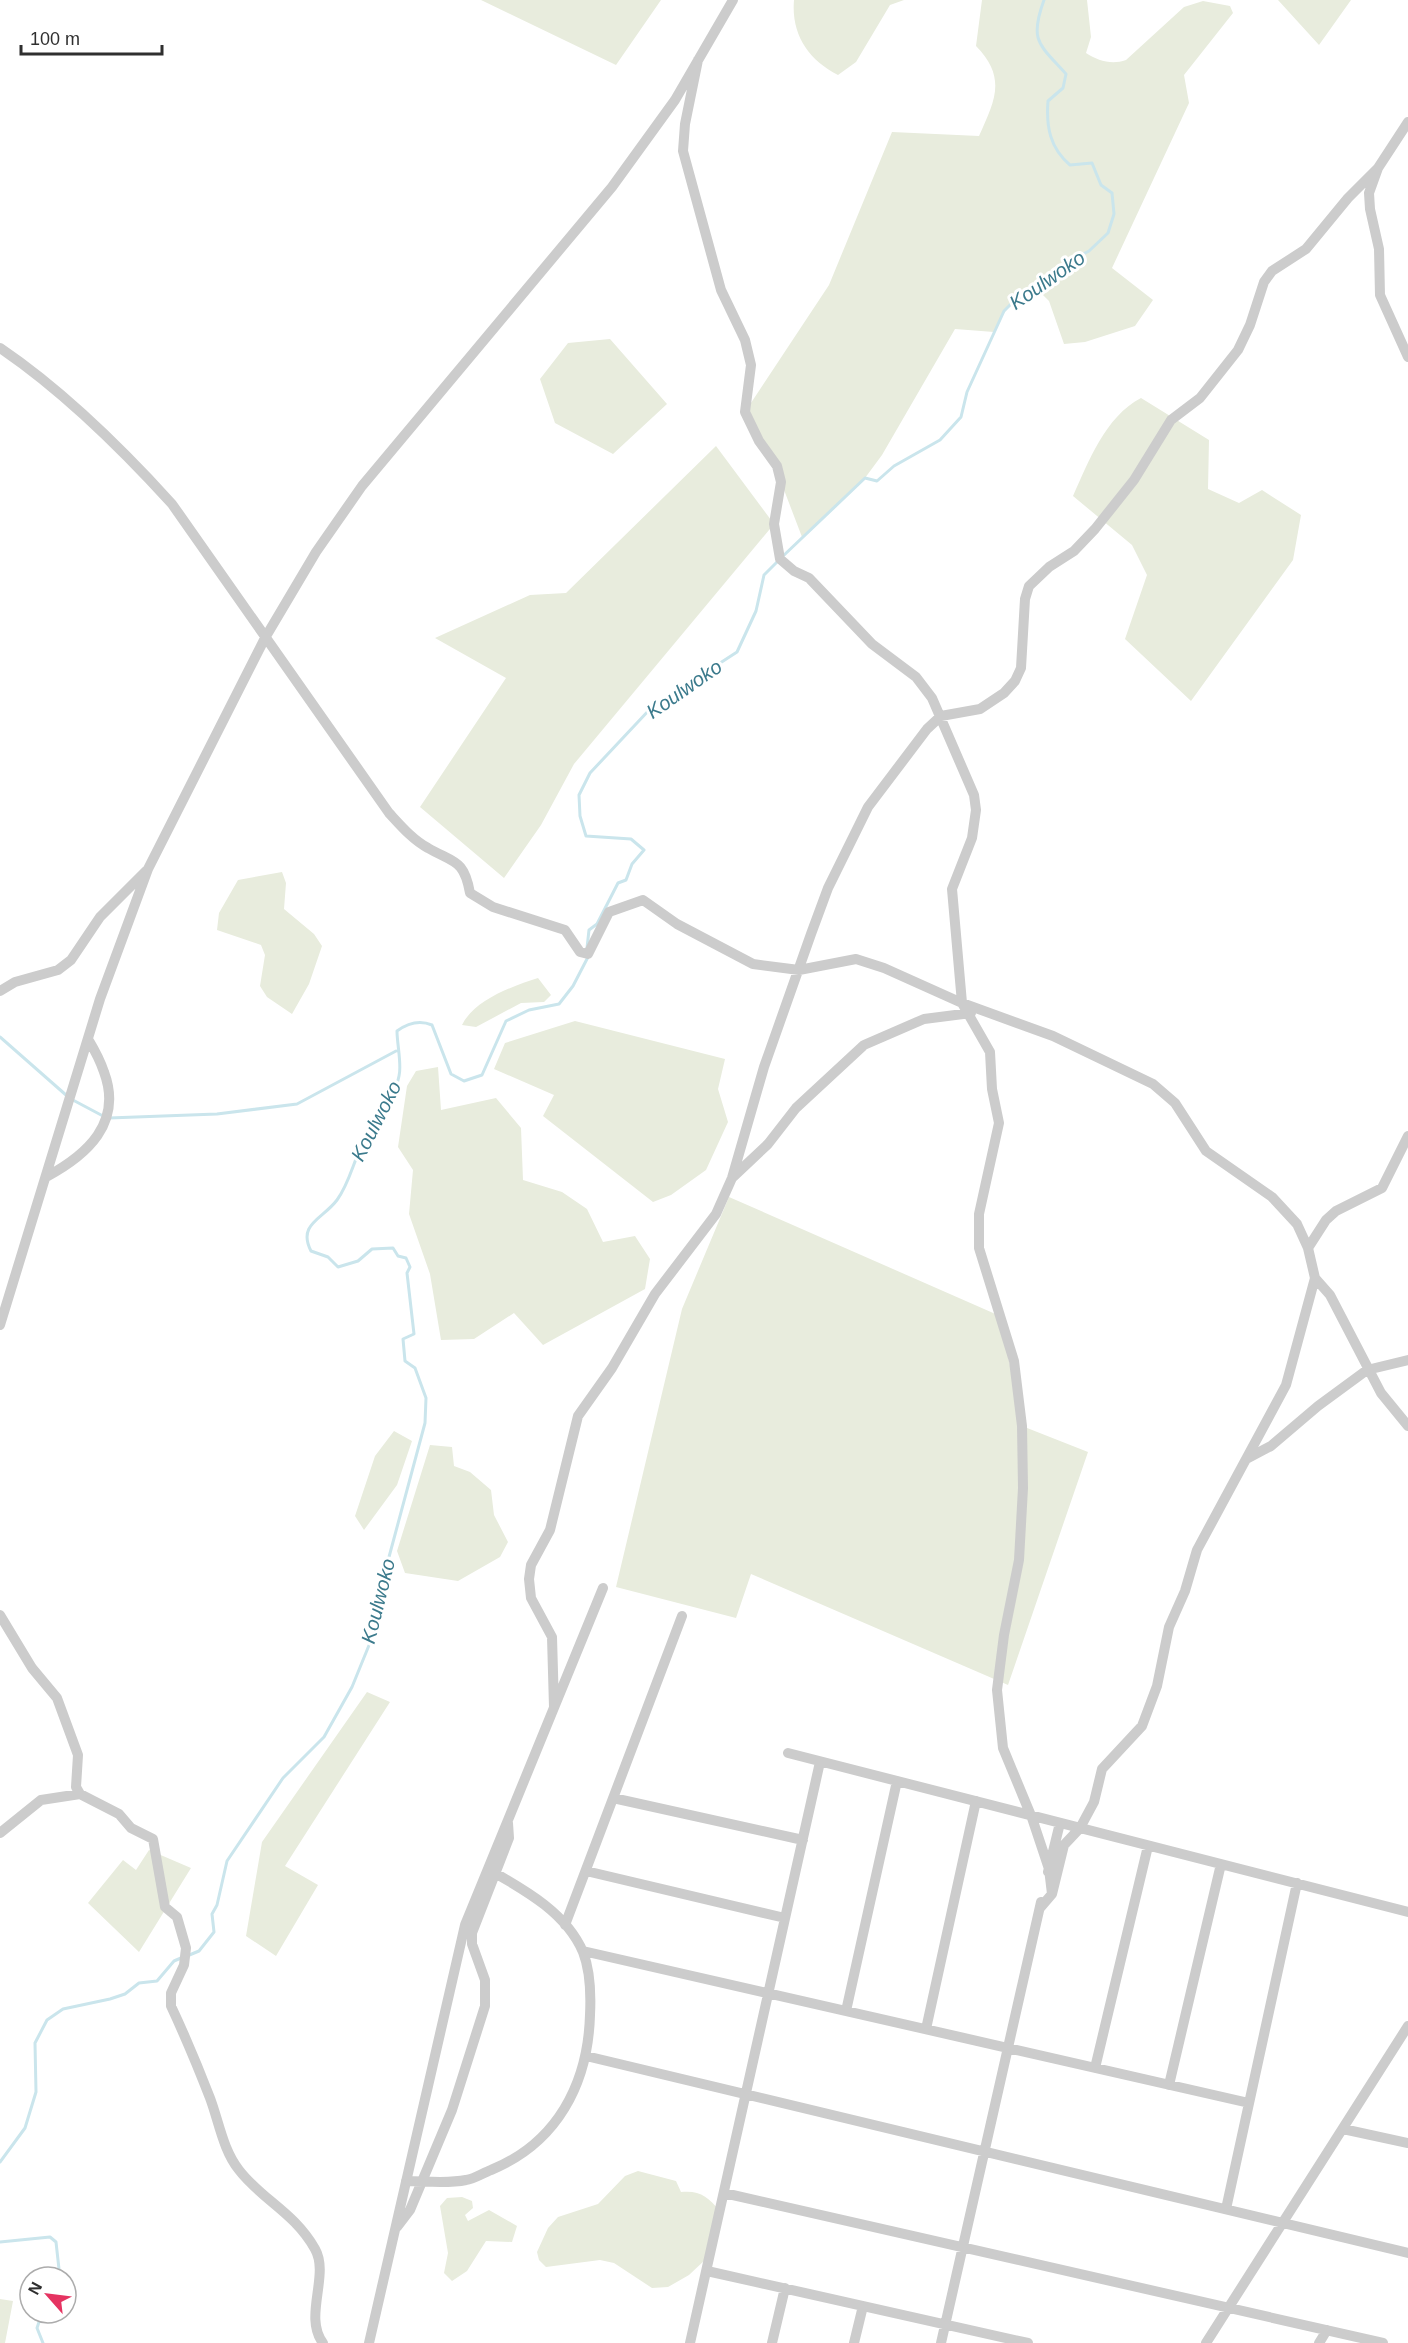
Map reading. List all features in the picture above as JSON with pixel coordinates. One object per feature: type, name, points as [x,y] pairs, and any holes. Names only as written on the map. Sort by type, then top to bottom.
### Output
[{"type":"street","points":[[0,1326],[100,999],[148,869],[265,638],[316,552],[362,486],[612,187],[675,100],[733,0]]},
{"type":"street","points":[[698,60],[685,124],[683,151],[721,290],[745,340],[751,365],[745,412],[759,441],[777,466],[781,482],[774,524],[780,559],[794,571],[809,578],[872,644],[916,677],[932,698],[941,716],[974,795],[976,810],[972,838],[952,889],[965,1008],[990,1052],[992,1089],[999,1124],[980,1214],[979,1248],[1014,1361],[1022,1426],[1023,1488],[1019,1560],[1004,1635],[997,1690],[1003,1748],[1031,1816],[1049,1869],[1052,1894]]},
{"type":"street","points":[[554,1707],[552,1637],[531,1598],[529,1579],[531,1565],[550,1530],[578,1416],[612,1368],[656,1294],[716,1214],[732,1178],[764,1067],[828,888],[868,807],[927,729],[941,716],[958,715],[980,709],[1004,693],[1015,681],[1021,668],[1025,599],[1029,586],[1049,567],[1074,551],[1095,530],[1134,480],[1170,420],[1200,398],[1238,350],[1250,325],[1264,282],[1272,271],[1306,249],[1347,198],[1378,168],[1408,122]]},
{"type":"street","points":[[1378,168],[1369,193],[1378,249],[1380,295],[1408,357]]},
{"type":"street","points":[[0,348],[23,363],[138,466],[172,504],[265,638],[320,711],[389,813],[404,830],[427,848],[456,860],[466,874],[470,893],[478,900],[565,930],[580,952],[588,954],[609,912],[643,900],[677,924],[753,964],[799,970],[856,959],[884,968],[965,1008],[983,1011],[1053,1036],[1125,1069],[1168,1094],[1206,1151],[1272,1197],[1297,1224],[1308,1248],[1315,1278],[1330,1295],[1357,1344],[1367,1370],[1381,1393],[1408,1426]]},
{"type":"street","points":[[0,991],[15,982],[58,970],[71,960],[100,917],[148,869]]},
{"type":"street","points":[[732,1178],[768,1144],[796,1108],[864,1046],[924,1019],[965,1008]]},
{"type":"street","points":[[46,1177],[87,1151],[99,1135],[106,1118],[110,1100],[105,1073],[88,1039]]},
{"type":"street","points":[[1308,1248],[1326,1220],[1336,1210],[1382,1188],[1408,1136]]},
{"type":"street","points":[[1040,1908],[1052,1894],[1064,1845],[1080,1828],[1094,1802],[1102,1769],[1142,1726],[1157,1686],[1169,1627],[1185,1591],[1197,1550],[1286,1385],[1315,1278]]},
{"type":"street","points":[[1248,1458],[1271,1446],[1318,1406],[1367,1370],[1408,1360]]},
{"type":"street","points":[[395,2231],[410,2210],[452,2110],[485,2006],[485,1980],[472,1944],[472,1934],[508,1820],[603,1588]]},
{"type":"street","points":[[0,1615],[32,1668],[57,1698],[78,1755],[76,1787],[80,1794],[119,1814],[130,1828],[153,1839],[165,1907],[177,1917],[186,1948],[184,1965],[171,1993],[171,2006],[211,2100],[228,2151],[240,2171],[294,2220],[317,2252],[315,2323],[317,2336],[323,2343]]},
{"type":"street","points":[[565,1925],[682,1616]]},
{"type":"street","points":[[788,1754],[1408,1912]]},
{"type":"street","points":[[690,2343],[820,1762]]},
{"type":"street","points":[[846,2011],[897,1781]]},
{"type":"street","points":[[0,1833],[41,1800],[80,1794]]},
{"type":"street","points":[[613,1798],[803,1840]]},
{"type":"street","points":[[926,2029],[976,1802]]},
{"type":"street","points":[[941,2343],[1059,1823]]},
{"type":"street","points":[[1095,2068],[1148,1845]]},
{"type":"street","points":[[1169,2085],[1221,1864]]},
{"type":"street","points":[[406,2181],[466,2180],[512,2162],[541,2140],[561,2114],[582,2072],[589,2037],[591,1993],[583,1951],[565,1925],[528,1892],[492,1871]]},
{"type":"street","points":[[369,2343],[465,1925],[492,1871]]},
{"type":"street","points":[[586,1871],[786,1918]]},
{"type":"street","points":[[1226,2210],[1297,1883]]},
{"type":"street","points":[[583,1951],[1249,2103]]},
{"type":"street","points":[[1206,2343],[1408,2026]]},
{"type":"street","points":[[586,2055],[1408,2253]]},
{"type":"street","points":[[1343,2128],[1408,2143]]},
{"type":"street","points":[[724,2193],[1383,2343]]},
{"type":"street","points":[[707,2271],[1028,2343]]},
{"type":"street","points":[[772,2343],[785,2288]]},
{"type":"street","points":[[854,2343],[862,2306]]},
{"type":"street","points":[[1319,2343],[1327,2330]]},
{"type":"shaded area","points":[[481,0],[661,0],[616,65]]},
{"type":"shaded area","points":[[794,0],[904,0],[890,5],[856,62],[838,75],[818,62],[804,45],[795,24]]},
{"type":"shaded area","points":[[982,0],[1087,0],[1091,37],[1086,53],[1110,62],[1126,60],[1184,7],[1203,1],[1230,6],[1233,13],[1184,75],[1189,103],[1112,268],[1153,300],[1135,326],[1085,342],[1064,344],[1049,301],[1038,290],[1011,305],[994,332],[955,329],[882,455],[865,478],[802,537],[781,482],[745,412],[829,285],[892,132],[979,136],[990,111],[995,90],[992,68],[976,46]]},
{"type":"shaded area","points":[[1278,0],[1351,0],[1319,45]]},
{"type":"shaded area","points":[[610,339],[667,404],[613,454],[555,423],[540,379],[568,343]]},
{"type":"shaded area","points":[[1141,398],[1209,440],[1208,489],[1239,503],[1262,490],[1301,515],[1293,560],[1191,701],[1125,639],[1147,575],[1132,545],[1073,496],[1092,455],[1108,428],[1128,406]]},
{"type":"shaded area","points":[[716,446],[774,524],[574,764],[541,825],[504,878],[420,807],[506,678],[435,638],[530,595],[566,593]]},
{"type":"shaded area","points":[[282,872],[286,883],[284,909],[314,934],[322,946],[309,984],[292,1014],[267,997],[260,986],[265,955],[261,945],[217,930],[219,913],[238,880]]},
{"type":"shaded area","points":[[538,978],[551,995],[544,1002],[521,1003],[476,1027],[462,1025],[475,1008],[485,1001]]},
{"type":"shaded area","points":[[575,1021],[725,1059],[718,1089],[728,1122],[706,1170],[671,1195],[653,1202],[543,1116],[554,1095],[494,1069],[505,1043]]},
{"type":"shaded area","points":[[438,1067],[441,1110],[496,1098],[521,1128],[523,1180],[562,1192],[587,1209],[603,1242],[635,1236],[650,1259],[645,1289],[543,1345],[514,1313],[474,1339],[441,1340],[430,1274],[409,1214],[413,1170],[398,1147],[407,1086],[416,1071]]},
{"type":"shaded area","points":[[729,1197],[1000,1316],[1022,1426],[1088,1452],[1008,1685],[751,1574],[736,1618],[616,1587],[682,1309]]},
{"type":"shaded area","points":[[394,1431],[412,1441],[397,1485],[364,1530],[355,1516],[375,1456]]},
{"type":"shaded area","points":[[430,1445],[452,1447],[454,1466],[470,1472],[491,1490],[494,1515],[508,1542],[500,1557],[458,1581],[405,1573],[397,1551]]},
{"type":"shaded area","points":[[367,1692],[390,1702],[285,1866],[318,1885],[276,1956],[246,1936],[262,1842]]},
{"type":"shaded area","points":[[149,1850],[191,1868],[139,1952],[88,1903],[123,1860],[136,1870]]},
{"type":"shaded area","points":[[638,2171],[676,2181],[681,2192],[693,2192],[703,2196],[720,2211],[706,2259],[689,2275],[668,2287],[652,2288],[614,2263],[600,2260],[546,2267],[539,2260],[537,2252],[548,2228],[558,2217],[598,2204],[625,2176]]},
{"type":"shaded area","points":[[462,2197],[472,2201],[473,2208],[465,2215],[468,2221],[489,2210],[517,2226],[512,2242],[486,2241],[467,2271],[452,2281],[444,2273],[448,2253],[440,2206],[447,2198]]},
{"type":"shaded area","points":[[0,2299],[13,2301],[5,2343],[0,2343]]},
{"type":"waterway","name":"Koulwoko","points":[[782,557],[865,478],[877,481],[894,466],[940,440],[961,417],[967,392],[1004,311],[1015,300],[1038,290],[1064,264],[1089,251],[1108,233],[1114,214],[1112,193],[1101,185],[1092,163],[1070,165],[1058,151],[1051,136],[1048,101],[1063,88],[1066,74],[1039,41],[1037,25],[1044,0]]},
{"type":"waterway","name":"Koulwoko","points":[[587,948],[589,930],[597,924],[618,883],[626,880],[632,864],[644,850],[631,839],[586,836],[580,816],[579,795],[590,773],[651,708],[737,652],[756,611],[764,575],[777,562]]},
{"type":"waterway","name":"Koulwoko","points":[[187,1956],[199,1951],[214,1932],[212,1914],[217,1905],[227,1861],[283,1778],[324,1737],[352,1687],[374,1633],[389,1557],[425,1423],[426,1398],[415,1368],[405,1361],[403,1339],[414,1334],[407,1273],[410,1267],[406,1258],[398,1256],[393,1248],[372,1249],[358,1261],[338,1267],[328,1257],[311,1251],[307,1234],[309,1228],[341,1194],[362,1145],[393,1095],[400,1071],[397,1031],[414,1023],[432,1025],[451,1074],[464,1081],[482,1075],[506,1021],[529,1010],[559,1004],[573,986],[588,957]]},
{"type":"waterway","points":[[0,1037],[66,1095]]},
{"type":"waterway","points":[[109,1118],[217,1114],[297,1104],[396,1051]]},
{"type":"waterway","points":[[71,1099],[103,1116]]},
{"type":"waterway","name":"Koulwoko","points":[[0,2162],[25,2128],[36,2092],[35,2043],[47,2020],[63,2009],[110,1999],[125,1994],[139,1983],[157,1981],[174,1961],[181,1958]]},
{"type":"waterway","name":"Koulwoko","points":[[0,2242],[50,2237],[56,2242],[59,2265]]},
{"type":"waterway","name":"Koulwoko","points":[[38,2325],[43,2343]]}]
